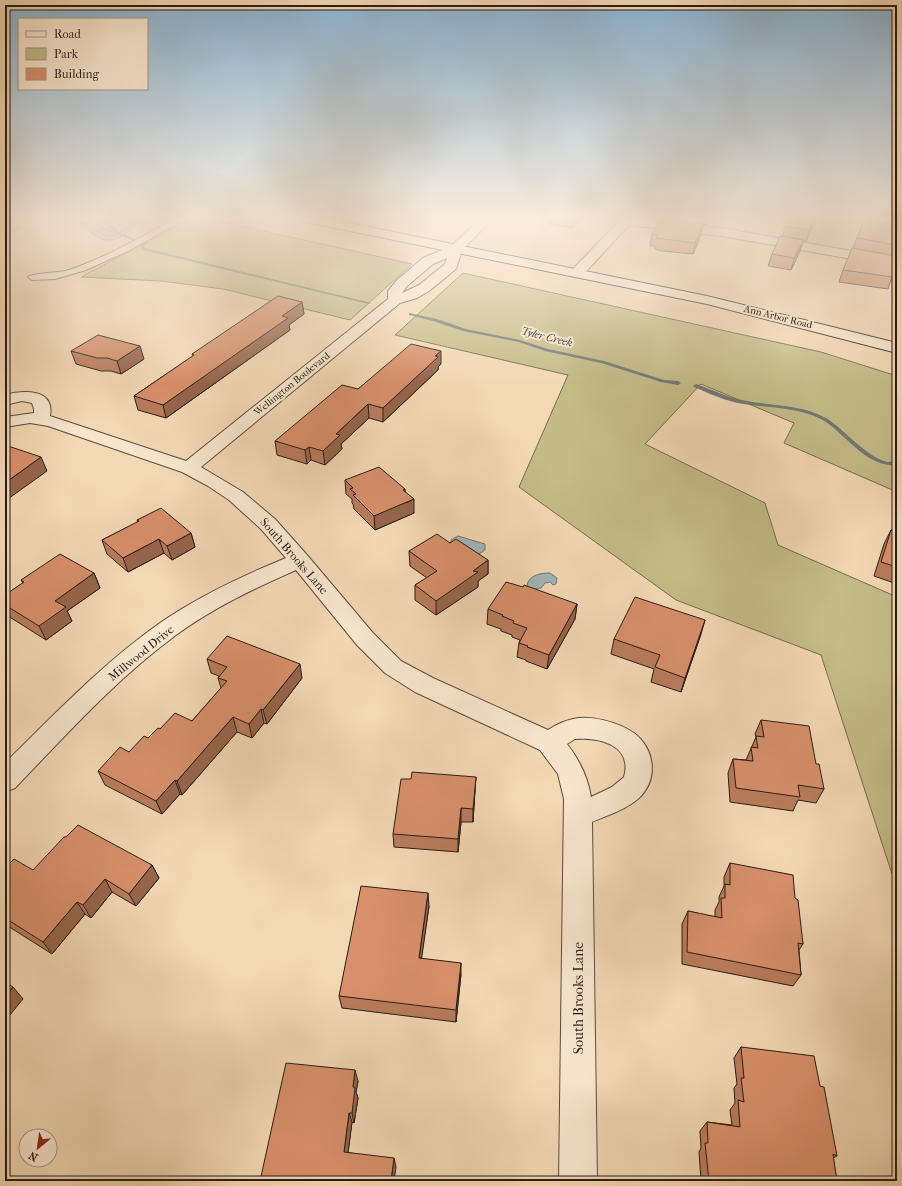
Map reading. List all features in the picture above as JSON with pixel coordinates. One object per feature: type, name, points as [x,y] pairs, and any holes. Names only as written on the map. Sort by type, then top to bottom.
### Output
[{"type":"street","name":"Wellington Boulevard","points":[[189,468],[396,300],[412,295],[424,288],[442,273]]},
{"type":"street","name":"Ann Arbor Road","points":[[579,273],[747,309],[897,348]]},
{"type":"street","name":"South Brooks Lane","points":[[8,414],[51,421],[189,468],[215,482],[254,510],[300,560],[365,639],[393,667],[424,685],[549,742],[570,769],[576,785],[577,815],[578,1181]]},
{"type":"street","name":"Millwood Drive","points":[[5,780],[125,664],[169,629],[214,600],[246,583],[300,560]]},
{"type":"street","points":[[549,742],[572,729],[596,730],[612,733],[624,739],[634,749],[639,758],[639,774],[635,784],[620,797],[577,815]]},
{"type":"lane","points":[[32,278],[50,277],[67,273]]},
{"type":"green space","points":[[88,273],[402,273],[350,320],[223,289],[161,281],[81,277]]},
{"type":"green space","points":[[463,273],[465,273],[821,352],[897,376],[897,492],[784,443],[794,423],[701,384],[645,444],[765,503],[778,545],[897,597],[897,881],[892,874],[821,655],[676,600],[519,487],[568,375],[395,335]]},
{"type":"water","points":[[458,536],[485,544],[485,550],[479,554],[450,545],[451,540]]},
{"type":"water","points":[[543,573],[550,573],[557,578],[556,584],[553,585],[550,582],[545,583],[541,588],[535,589],[527,586],[532,577]]},
{"type":"building","points":[[866,273],[893,273],[892,277]]},
{"type":"building","points":[[278,296],[302,302],[282,316],[288,318],[163,405],[134,396],[194,355],[192,354]]},
{"type":"building","points":[[98,335],[140,346],[117,361],[107,358],[97,358],[71,351]]},
{"type":"building","points":[[411,344],[441,351],[435,356],[438,357],[383,408],[368,404],[336,434],[340,435],[323,451],[309,447],[305,450],[275,441],[342,385],[358,389]]},
{"type":"building","points":[[8,446],[41,457],[5,483],[5,448]]},
{"type":"building","points":[[379,467],[405,489],[403,490],[414,499],[374,516],[353,495],[356,494],[350,489],[353,488],[345,480]]},
{"type":"building","points":[[161,508],[191,533],[167,546],[159,539],[123,558],[102,540],[139,521],[137,520]]},
{"type":"building","points":[[891,530],[897,532],[897,567],[881,562]]},
{"type":"building","points":[[437,534],[450,543],[456,539],[488,560],[473,571],[478,572],[436,601],[415,585],[437,571],[409,551]]},
{"type":"building","points":[[60,554],[94,573],[55,601],[66,607],[39,626],[5,605],[5,595],[24,582],[21,580]]},
{"type":"building","points":[[506,582],[523,587],[524,585],[577,604],[549,655],[519,643],[527,628],[513,623],[514,621],[488,609]]},
{"type":"building","points":[[635,597],[705,620],[685,678],[655,667],[660,655],[614,639]]},
{"type":"building","points":[[227,636],[300,664],[263,710],[261,709],[249,724],[233,717],[177,781],[175,780],[156,801],[98,771],[120,747],[129,752],[144,736],[148,738],[158,728],[160,729],[175,713],[192,721],[227,681],[218,678],[227,667],[207,659]]},
{"type":"building","points":[[761,720],[809,726],[816,764],[819,764],[824,789],[798,785],[800,797],[736,788],[733,759],[753,761],[751,747],[758,748],[756,736],[764,737]]},
{"type":"building","points":[[412,772],[476,777],[473,809],[461,808],[458,839],[393,834],[401,779],[411,779]]},
{"type":"building","points":[[78,825],[152,865],[129,894],[105,879],[83,905],[77,902],[43,942],[5,918],[5,868],[14,859],[33,870],[64,837],[66,837]]},
{"type":"building","points":[[730,863],[793,875],[795,898],[798,900],[803,944],[798,943],[801,975],[687,952],[688,911],[722,918],[721,898],[725,898],[725,884],[730,885]]},
{"type":"building","points":[[361,886],[428,893],[419,958],[461,963],[456,1010],[339,996]]},
{"type":"building","points":[[5,982],[13,987],[5,997]]},
{"type":"building","points":[[741,1047],[814,1056],[820,1086],[824,1087],[837,1156],[833,1154],[837,1181],[709,1181],[705,1143],[708,1143],[707,1122],[740,1127],[738,1100],[744,1102],[741,1078],[744,1078]]},
{"type":"building","points":[[286,1063],[355,1070],[353,1087],[355,1088],[352,1113],[349,1113],[344,1152],[394,1158],[391,1181],[260,1181]]},
{"type":"waterway","name":"Tyler Creek","points":[[245,273],[369,303]]},
{"type":"waterway","name":"Tyler Creek","points":[[411,314],[465,330],[520,341],[547,350],[602,362],[663,381],[678,383]]},
{"type":"waterway","name":"Tyler Creek","points":[[696,386],[736,401],[792,409],[812,414],[830,423],[869,455],[879,461],[888,464],[897,463]]}]
